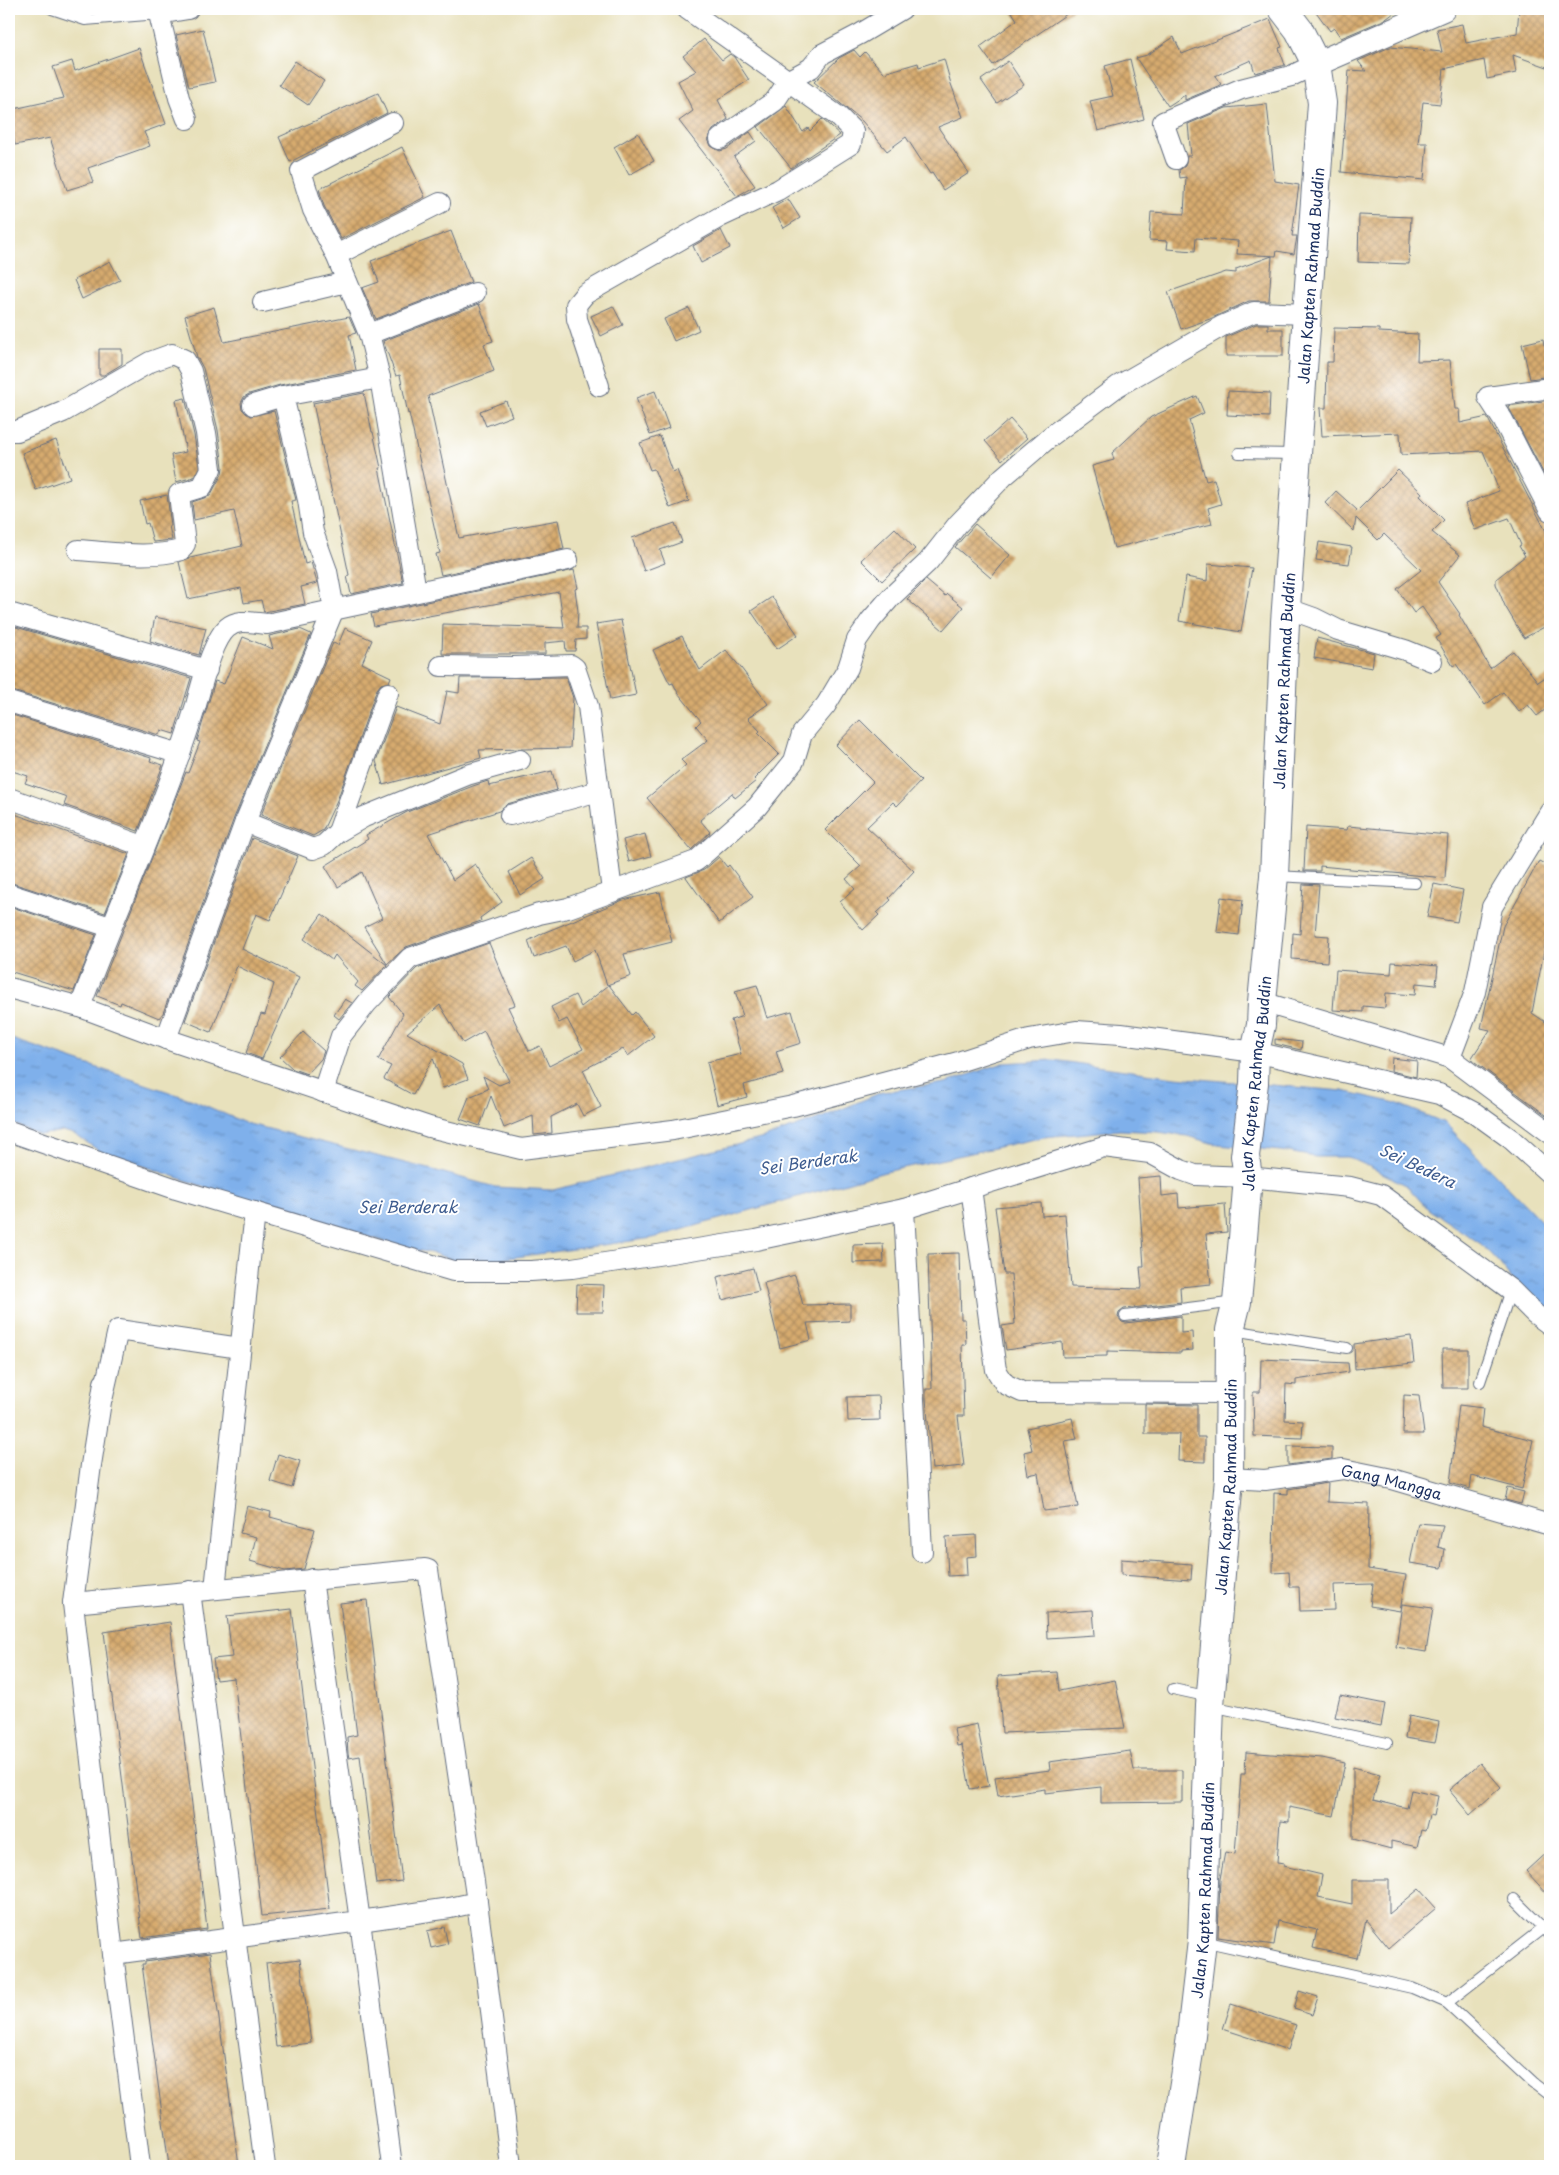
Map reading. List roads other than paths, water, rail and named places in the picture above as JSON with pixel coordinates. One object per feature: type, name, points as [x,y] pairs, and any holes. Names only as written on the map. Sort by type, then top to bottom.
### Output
[{"type":"main road","name":"Jalan Kapten Rahmad Buddin","points":[[1171,2166],[1202,1941],[1211,1701],[1229,1478],[1230,1330],[1237,1302],[1255,1052],[1261,1025],[1274,876],[1295,454],[1322,103],[1316,64],[1299,30],[1283,9]]},
{"type":"street","points":[[187,119],[179,98],[158,11],[188,9]]},
{"type":"street","points":[[599,386],[577,319],[576,305],[585,294],[720,217],[778,190],[851,144],[853,131],[839,117],[688,9]]},
{"type":"street","points":[[720,139],[775,101],[789,80],[811,68],[822,54],[902,9]]},
{"type":"street","points":[[1176,159],[1163,122],[1241,89],[1290,76],[1443,9]]},
{"type":"street","points":[[393,123],[300,171],[313,210],[336,255],[369,334],[380,378],[416,591]]},
{"type":"street","points":[[336,255],[440,203]]},
{"type":"street","points":[[263,302],[347,282]]},
{"type":"street","points":[[369,334],[475,293]]},
{"type":"street","points":[[323,1092],[341,1036],[367,1003],[410,958],[539,914],[568,908],[612,891],[661,876],[696,861],[757,807],[794,761],[802,734],[830,698],[848,668],[857,640],[871,620],[891,597],[928,562],[958,524],[1003,477],[1051,436],[1118,386],[1222,326],[1254,312],[1307,314]]},
{"type":"street","points":[[9,431],[17,430],[63,412],[150,362],[172,354],[185,360],[191,371],[206,433],[211,469],[202,487],[178,494],[185,544],[181,550],[172,552],[135,554],[78,550]]},
{"type":"street","points":[[253,405],[282,396],[380,378]]},
{"type":"street","points":[[1550,388],[1488,397],[1503,420],[1550,511]]},
{"type":"street","points":[[166,1039],[245,822],[334,609],[326,572],[313,532],[308,500],[282,396]]},
{"type":"street","points":[[80,1007],[110,927],[180,754],[218,640],[226,628],[237,622],[267,624],[568,560]]},
{"type":"street","points":[[1286,608],[1314,618],[1338,630],[1405,650],[1432,661]]},
{"type":"street","points":[[9,614],[207,670]]},
{"type":"street","points":[[441,666],[514,667],[571,664],[576,668],[588,706],[612,891]]},
{"type":"street","points":[[338,832],[388,693]]},
{"type":"street","points":[[9,702],[180,754]]},
{"type":"street","points":[[245,822],[313,850],[324,845],[338,832],[364,817],[467,775],[520,760]]},
{"type":"street","points":[[510,815],[599,791]]},
{"type":"street","points":[[9,798],[143,846]]},
{"type":"street","points":[[1450,1058],[1475,992],[1492,907],[1550,812]]},
{"type":"street","points":[[9,894],[110,927]]},
{"type":"street","points":[[9,988],[80,1007],[166,1039],[429,1127],[521,1149],[673,1130],[793,1106],[955,1063],[1029,1039],[1076,1031],[1121,1034],[1255,1052],[1439,1094],[1475,1113],[1511,1140],[1550,1174]]},
{"type":"street","points":[[1262,1002],[1450,1058],[1550,1133]]},
{"type":"street","points":[[9,1131],[176,1188],[453,1271],[531,1271],[572,1268],[756,1240],[904,1209],[1104,1147],[1150,1153],[1181,1170],[1196,1175],[1247,1167],[1381,1195],[1511,1290],[1535,1314],[1550,1325]]},
{"type":"street","points":[[971,1188],[996,1370],[1006,1384],[1022,1392],[1229,1393]]},
{"type":"street","points":[[904,1209],[922,1552]]},
{"type":"street","points":[[215,1589],[254,1212]]},
{"type":"street","points":[[140,2166],[113,1954],[73,1603],[103,1390],[118,1330],[240,1348]]},
{"type":"street","name":"Gang Mangga","points":[[1229,1478],[1265,1480],[1343,1469],[1392,1479],[1550,1526]]},
{"type":"street","points":[[73,1603],[425,1569],[430,1573],[477,1902],[511,2166]]},
{"type":"street","points":[[312,1579],[392,2166]]},
{"type":"street","points":[[190,1591],[265,2166]]},
{"type":"street","points":[[113,1954],[234,1936],[360,1921],[450,1908],[477,1902]]},
{"type":"lane","points":[[52,9],[85,20],[158,11]]},
{"type":"lane","points":[[1240,453],[1295,454]]},
{"type":"lane","points":[[1274,876],[1415,883]]},
{"type":"lane","points":[[1480,1382],[1511,1290]]},
{"type":"lane","points":[[1125,1316],[1237,1302]]},
{"type":"lane","points":[[1230,1330],[1347,1348]]},
{"type":"lane","points":[[1173,1689],[1211,1701],[1387,1743]]},
{"type":"lane","points":[[1447,2003],[1547,1932],[1514,1899]]},
{"type":"lane","points":[[1202,1941],[1412,1988],[1447,2003],[1533,2083],[1550,2096]]},
{"type":"water","name":"Sei Berderak","points":[[9,1038],[193,1100],[245,1123],[495,1187],[553,1190],[764,1138],[823,1117],[882,1092],[945,1083],[1003,1063],[1053,1060],[1175,1077],[1343,1091],[1396,1103],[1445,1123],[1544,1224],[1550,1231],[1550,1322],[1541,1316],[1500,1264],[1481,1244],[1428,1209],[1406,1185],[1370,1167],[1348,1157],[1316,1157],[1281,1151],[1218,1145],[1187,1136],[1158,1132],[1120,1130],[1044,1137],[885,1172],[653,1238],[473,1263],[457,1263],[436,1254],[397,1246],[301,1215],[231,1196],[144,1166],[110,1158],[74,1134],[63,1131],[40,1135],[9,1122]]},
{"type":"water label","name":"Sei Bedera","points":[[1418,1165]]}]
